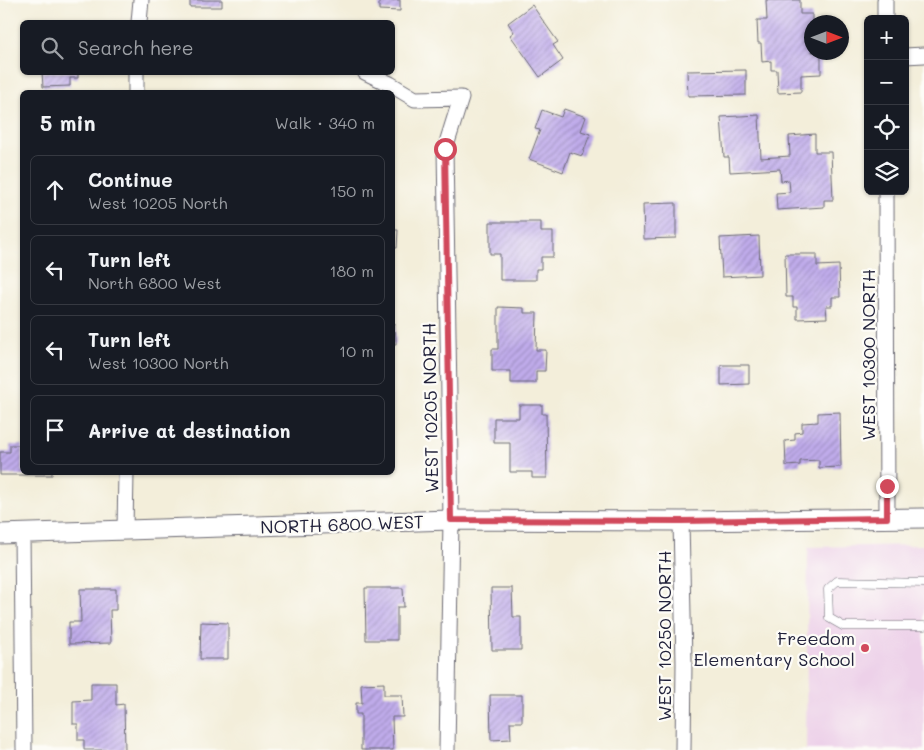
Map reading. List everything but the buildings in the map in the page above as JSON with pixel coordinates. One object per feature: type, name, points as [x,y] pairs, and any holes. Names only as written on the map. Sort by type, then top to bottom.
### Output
[{"type":"street","points":[[139,20],[141,0]]},
{"type":"street","points":[[885,0],[885,15]]},
{"type":"street","points":[[909,56],[924,55]]},
{"type":"street","points":[[136,75],[136,90]]},
{"type":"street","name":"WEST 10205 NORTH","points":[[371,75],[414,98],[461,98],[445,149],[451,520],[447,750]]},
{"type":"street","name":"WEST 10300 NORTH","points":[[886,195],[887,518]]},
{"type":"street","points":[[125,530],[126,475]]},
{"type":"street","name":"NORTH 6800 WEST","points":[[0,534],[451,520],[681,521],[924,518]]},
{"type":"street","name":"WEST 10250 NORTH","points":[[681,521],[684,663],[683,750]]},
{"type":"street","points":[[22,532],[24,750]]},
{"type":"lane","points":[[924,582],[837,581],[828,589],[830,618],[843,626],[924,626]]},
{"type":"shaded area","name":"Freedom Elementary School","points":[[924,545],[924,750],[806,750],[808,547]]},
{"type":"place","name":"Freedom Elementary School","points":[[865,648]]},
{"type":"route","points":[[445,149],[451,520],[681,521],[887,518],[887,486]]}]
